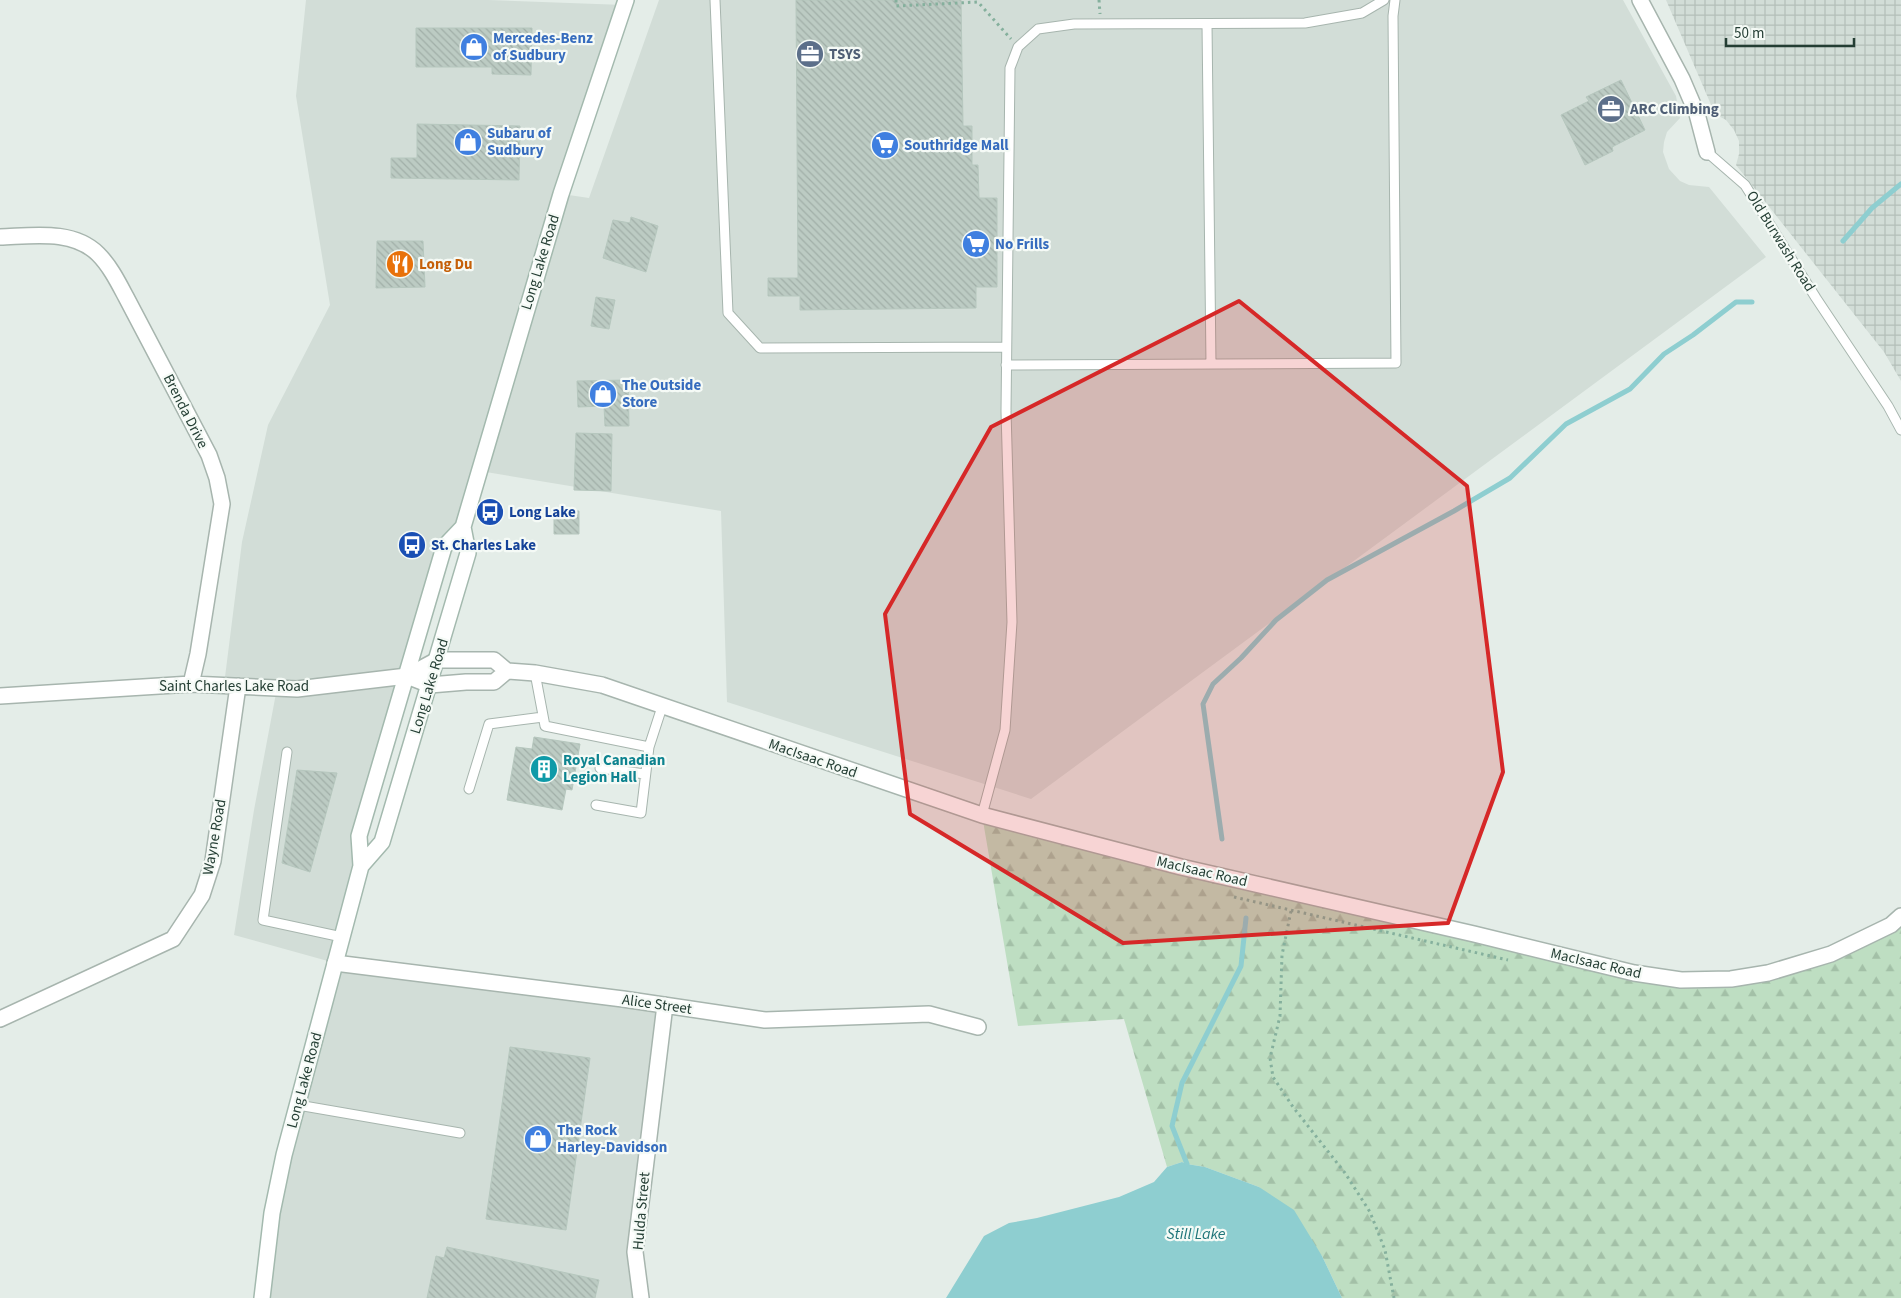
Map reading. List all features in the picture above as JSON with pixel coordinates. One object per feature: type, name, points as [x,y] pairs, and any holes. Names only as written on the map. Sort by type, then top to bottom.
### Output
[{"type":"street","name":"Long Lake Road","points":[[361,866],[382,842],[468,553],[464,527],[561,194],[626,0]]},
{"type":"street","name":"Old Burwash Road","points":[[1640,0],[1682,79],[1697,114],[1707,152]]},
{"type":"street","name":"Brenda Drive","points":[[0,237],[43,236],[70,238],[85,244],[98,254],[126,296],[209,455],[217,478],[222,504],[198,654],[191,684]]},
{"type":"street","name":"Long Lake Road","points":[[262,1298],[272,1213],[284,1155],[361,866],[359,836],[444,547],[464,527]]},
{"type":"street","name":"MacIsaac Road","points":[[407,676],[437,660],[494,660],[507,671],[534,673],[602,686],[982,815],[1181,867],[1512,942],[1634,973],[1681,980],[1731,979],[1768,973],[1831,954],[1891,925],[1901,916]]},
{"type":"street","points":[[407,676],[430,685],[494,682],[507,671]]},
{"type":"street","name":"Saint Charles Lake Road","points":[[0,696],[191,684],[297,689],[407,676]]},
{"type":"street","name":"Wayne Road","points":[[0,1019],[173,940],[202,894],[212,862],[238,686]]},
{"type":"street","name":"Alice Street","points":[[335,963],[665,1005],[765,1020],[929,1014],[978,1027]]},
{"type":"street","name":"Hulda Street","points":[[641,1298],[636,1252],[665,1005]]},
{"type":"lane","points":[[715,0],[728,313],[760,348],[1006,347]]},
{"type":"lane","points":[[982,815],[1005,730],[1012,622],[1006,347],[1010,68],[1018,47],[1038,29],[1074,24],[1305,23],[1362,13],[1384,0]]},
{"type":"lane","points":[[1006,365],[1396,364],[1392,16],[1395,0]]},
{"type":"lane","points":[[1207,24],[1210,364]]},
{"type":"lane","name":"Old Burwash Road","points":[[1707,152],[1745,185],[1816,298],[1888,406],[1901,430]]},
{"type":"lane","points":[[534,673],[545,726],[648,747]]},
{"type":"lane","points":[[596,805],[641,813],[648,747],[662,707]]},
{"type":"lane","points":[[469,789],[489,724],[543,717]]},
{"type":"lane","points":[[287,752],[263,920],[342,938]]},
{"type":"lane","points":[[600,768],[645,774]]},
{"type":"lane","points":[[298,1105],[460,1133]]},
{"type":"path","points":[[896,0],[896,6],[978,2],[1018,47]]},
{"type":"path","points":[[1294,892],[1282,955],[1280,1016],[1270,1058],[1273,1077],[1293,1107],[1345,1173],[1370,1212],[1385,1250],[1394,1298]]},
{"type":"highlighted area","points":[[1239,301],[1467,486],[1503,772],[1448,923],[1123,943],[910,814],[885,614],[991,427]]},
{"type":"shaded area","points":[[306,0],[488,0],[624,5],[562,194],[589,198],[659,0],[1623,0],[1676,96],[1680,118],[1667,132],[1663,152],[1669,169],[1680,181],[1689,185],[1709,187],[1766,257],[1031,799],[727,702],[721,511],[480,471],[463,527],[444,547],[359,836],[335,962],[665,1005],[635,1252],[641,1298],[262,1298],[263,1277],[335,963],[234,935],[254,810],[277,688],[224,685],[242,542],[268,425],[330,305],[296,96]]},
{"type":"shaded area","points":[[1666,0],[1901,0],[1901,381],[1884,352],[1736,165],[1739,154],[1739,141],[1734,130],[1726,120],[1715,114]]},
{"type":"green space","points":[[982,815],[1634,973],[1768,973],[1901,916],[1901,1298],[1342,1298],[1322,1256],[1259,1187],[1205,1167],[1182,1162],[1167,1167],[1124,1019],[1018,1026]]},
{"type":"water","name":"Still Lake","points":[[1182,1162],[1205,1167],[1259,1187],[1294,1210],[1322,1256],[1342,1298],[946,1298],[984,1236],[1009,1223],[1037,1218],[1119,1197],[1154,1182],[1167,1167]]},
{"type":"building","name":"Southridge Mall","points":[[796,0],[961,0],[963,126],[972,126],[972,165],[978,165],[979,198],[997,198],[997,287],[976,287],[976,308],[800,310],[800,296],[768,296],[768,278],[798,278]]},
{"type":"building","name":"Mercedes-Benz of Sudbury","points":[[416,28],[532,28],[531,75],[492,74],[492,67],[416,67]]},
{"type":"building","points":[[1621,80],[1645,130],[1612,147],[1613,151],[1585,165],[1561,115],[1589,101],[1586,97]]},
{"type":"building","name":"Subaru of Sudbury","points":[[417,124],[520,126],[519,180],[391,178],[391,158],[417,158]]},
{"type":"building","points":[[631,217],[658,226],[646,272],[603,258],[613,220],[630,223]]},
{"type":"building","name":"Long Du","points":[[377,241],[423,241],[425,287],[376,288]]},
{"type":"building","points":[[596,297],[615,300],[609,329],[591,326]]},
{"type":"building","name":"The Outside Store","points":[[628,380],[629,426],[605,426],[604,406],[578,407],[577,381]]},
{"type":"building","points":[[576,433],[612,434],[611,491],[574,490]]},
{"type":"building","points":[[554,511],[579,511],[579,534],[554,534]]},
{"type":"building","name":"Royal Canadian Legion Hall","points":[[534,737],[580,744],[572,790],[566,789],[562,810],[507,800],[516,747],[532,749]]},
{"type":"building","points":[[297,770],[337,773],[310,872],[282,863]]},
{"type":"building","name":"The Rock Harley-Davidson","points":[[510,1047],[590,1058],[566,1230],[486,1219]]},
{"type":"building","points":[[447,1247],[599,1280],[595,1298],[427,1298],[436,1256],[444,1258]]},
{"type":"waterway","points":[[1843,241],[1872,208],[1901,184]]},
{"type":"waterway","points":[[1222,839],[1203,704],[1213,684],[1241,658],[1276,620],[1327,580],[1454,511],[1510,478],[1566,424],[1630,389],[1664,354],[1693,335],[1736,302],[1752,302]]},
{"type":"waterway","points":[[1187,1164],[1172,1126],[1182,1083],[1241,966],[1246,918]]},
{"type":"place","name":"Mercedes-Benz of Sudbury","points":[[474,47]]},
{"type":"place","name":"TSYS","points":[[810,54]]},
{"type":"place","name":"ARC Climbing","points":[[1611,109]]},
{"type":"place","name":"Subaru of Sudbury","points":[[468,142]]},
{"type":"place","name":"Southridge Mall","points":[[885,145]]},
{"type":"place","name":"No Frills","points":[[976,244]]},
{"type":"place","name":"Long Du","points":[[400,264]]},
{"type":"place","name":"The Outside Store","points":[[603,394]]},
{"type":"place","name":"Long Lake","points":[[490,512]]},
{"type":"place","name":"St. Charles Lake","points":[[412,545]]},
{"type":"place","name":"Royal Canadian Legion Hall","points":[[544,769]]},
{"type":"place","name":"The Rock Harley-Davidson","points":[[538,1139]]}]
